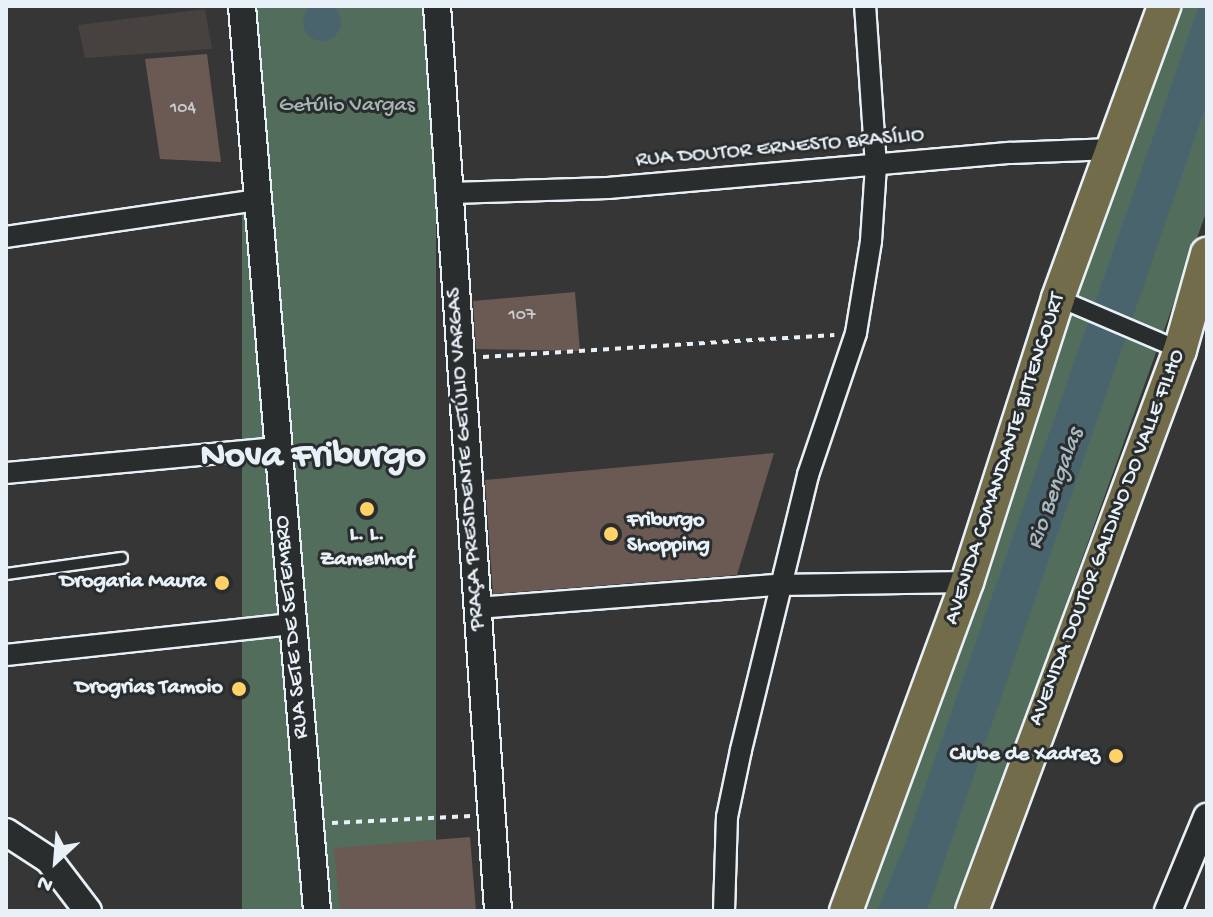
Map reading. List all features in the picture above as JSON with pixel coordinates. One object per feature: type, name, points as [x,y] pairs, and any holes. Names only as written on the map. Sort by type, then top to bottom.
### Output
[{"type":"main road","name":"AVENIDA COMANDANTE BITTENCOURT","points":[[846,911],[967,582],[1058,298],[1164,6]]},
{"type":"main road","name":"AVENIDA DOUTOR GALDINO DO VALLE FILHO","points":[[972,911],[1180,350],[1207,254]]},
{"type":"street","points":[[6,237],[258,200],[242,6]]},
{"type":"street","name":"PRAÇA PRESIDENTE GETÚLIO VARGAS","points":[[437,6],[452,193],[457,358],[498,911]]},
{"type":"street","points":[[724,911],[727,817],[778,585],[808,475],[856,333],[876,166],[865,6]]},
{"type":"street","name":"RUA DOUTOR ERNESTO BRASÍLIO","points":[[452,193],[608,188],[1113,149]]},
{"type":"street","name":"RUA SETE DE SETEMBRO","points":[[258,200],[317,911]]},
{"type":"street","points":[[1058,298],[1180,350]]},
{"type":"street","points":[[6,473],[278,448]]},
{"type":"street","points":[[477,608],[778,585],[967,582]]},
{"type":"street","points":[[6,655],[293,624]]},
{"type":"street","points":[[1168,911],[1207,817]]},
{"type":"street","points":[[6,832],[49,860],[88,911]]},
{"type":"lane","points":[[6,574],[122,558]]},
{"type":"path","points":[[457,358],[856,333]]},
{"type":"path","points":[[309,825],[490,815]]},
{"type":"shaded area","points":[[205,9],[212,49],[85,58],[78,25]]},
{"type":"green space","name":"Getúlio Vargas","points":[[242,6],[436,6],[436,911],[242,911]]},
{"type":"green space","points":[[1177,6],[1207,6],[1207,210],[956,911],[861,911]]},
{"type":"water","points":[[322,3],[335,9],[341,22],[335,35],[322,41],[309,35],[303,22],[309,9]]},
{"type":"water","name":"Rio Bengalas","points":[[1199,6],[1207,6],[1207,103],[927,911],[877,911],[904,847]]},
{"type":"building","points":[[207,54],[221,162],[160,159],[145,59]]},
{"type":"building","points":[[575,292],[580,351],[476,349],[473,301]]},
{"type":"building","name":"Friburgo Shopping","points":[[774,453],[737,575],[493,594],[485,480]]},
{"type":"building","points":[[470,837],[476,911],[340,911],[334,848]]},
{"type":"place","name":"L. L. Zamenhof","points":[[367,509]]},
{"type":"place","name":"Friburgo Shopping","points":[[611,534]]},
{"type":"place","name":"Drogaria Maura","points":[[222,583]]},
{"type":"place","name":"Drogrias Tamoio","points":[[239,689]]},
{"type":"place","name":"Clube de Xadrez","points":[[1116,756]]},
{"type":"district","name":"Nova Friburgo","points":[[313,458]]}]
